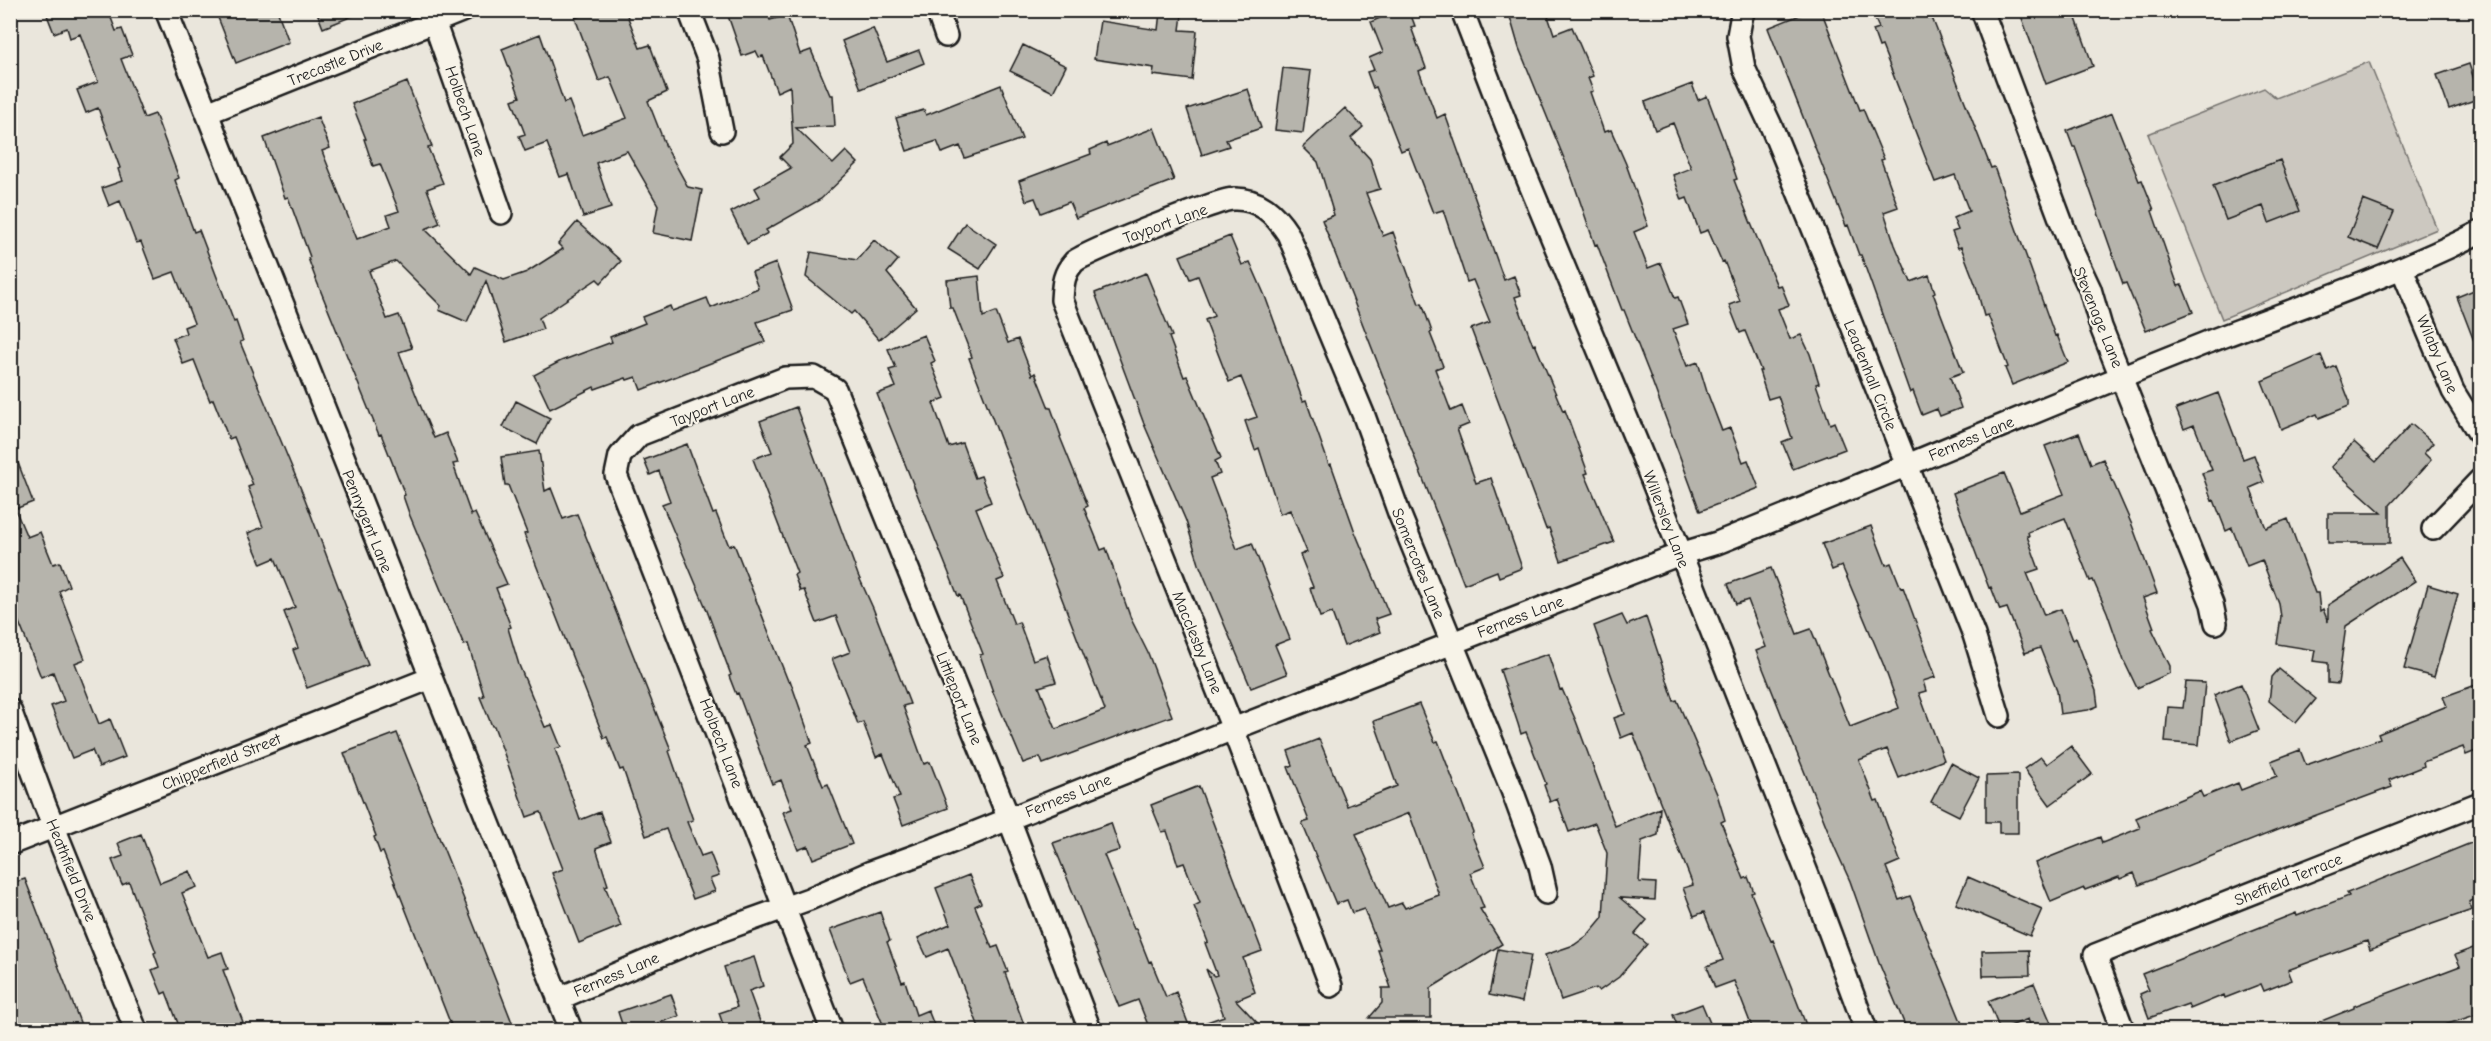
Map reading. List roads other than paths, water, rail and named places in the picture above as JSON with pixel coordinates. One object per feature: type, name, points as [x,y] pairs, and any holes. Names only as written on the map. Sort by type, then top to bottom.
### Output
[{"type":"street","name":"Pennygent Lane","points":[[166,10],[571,1030]]},
{"type":"street","name":"Trecastle Drive","points":[[207,113],[433,16],[464,10]]},
{"type":"street","points":[[690,10],[708,59],[723,131]]},
{"type":"street","points":[[937,10],[946,36]]},
{"type":"street","name":"Willersley Lane","points":[[1462,10],[1521,163],[1642,455],[1806,871],[1866,1030]]},
{"type":"street","name":"Leadenhall Circle","points":[[1745,10],[1742,14],[1738,36],[1744,68],[1772,128],[1907,464],[1974,635],[1999,716]]},
{"type":"street","name":"Stevenage Lane","points":[[1982,10],[2073,253],[2090,289],[2101,327],[2212,604],[2216,623]]},
{"type":"street","name":"Holbech Lane","points":[[433,16],[501,213]]},
{"type":"street","name":"Tayport Lane","points":[[1062,300],[1063,277],[1075,261],[1101,247],[1232,199],[1258,204],[1275,215],[1288,234]]},
{"type":"street","name":"Ferness Lane","points":[[558,999],[703,937],[1009,819],[1451,643],[1680,554],[1736,536],[2203,344],[2402,269],[2481,232]]},
{"type":"street","name":"Somercotes Lane","points":[[1288,234],[1364,416],[1399,513],[1512,790],[1540,866],[1546,893]]},
{"type":"street","name":"Wilaby Lane","points":[[2402,269],[2453,391],[2481,435]]},
{"type":"street","name":"Macclesby Lane","points":[[1062,300],[1233,729],[1331,986]]},
{"type":"street","name":"Tayport Lane","points":[[620,456],[639,435],[785,378],[814,377]]},
{"type":"street","name":"Littleport Lane","points":[[814,377],[835,389],[1009,819],[1090,1030]]},
{"type":"street","name":"Holbech Lane","points":[[620,456],[616,476],[832,1030]]},
{"type":"street","points":[[2433,529],[2481,480]]},
{"type":"street","name":"Chipperfield Street","points":[[10,844],[430,678]]},
{"type":"street","name":"Heathfield Drive","points":[[10,710],[30,759],[45,805],[56,826],[136,1030]]},
{"type":"street","name":"Sheffield Terrace","points":[[2123,1030],[2095,955],[2481,803]]}]
